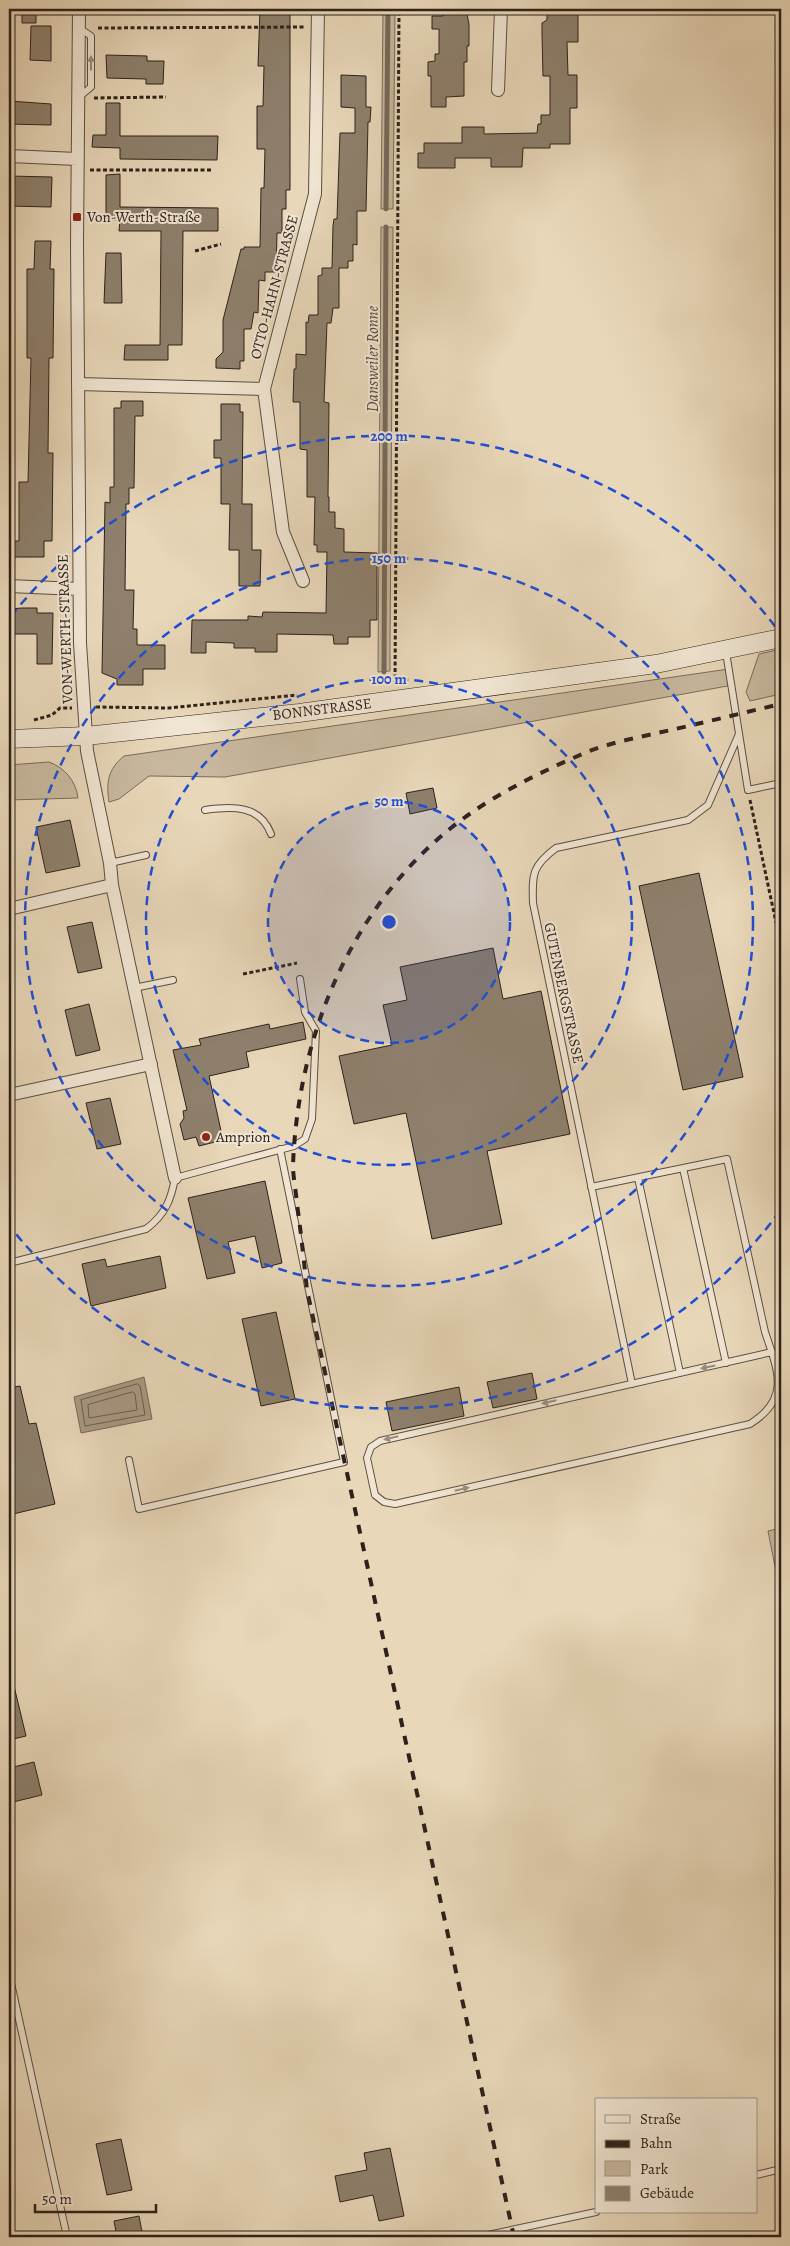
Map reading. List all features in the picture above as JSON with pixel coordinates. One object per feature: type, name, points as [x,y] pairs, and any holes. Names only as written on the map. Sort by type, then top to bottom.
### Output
[{"type":"main road","name":"BONNSTRASSE","points":[[9,739],[86,736],[308,712],[656,664],[726,651],[781,638]]},
{"type":"street","name":"VON-WERTH-STRASSE","points":[[79,9],[77,164],[78,589],[87,752],[110,863],[112,885],[176,1178]]},
{"type":"street","name":"OTTO-HAHN-STRASSE","points":[[303,581],[283,532],[264,389],[316,194],[318,9]]},
{"type":"street","points":[[498,90],[501,9]]},
{"type":"street","points":[[9,156],[77,164]]},
{"type":"street","points":[[78,384],[264,389]]},
{"type":"street","points":[[9,586],[78,589]]},
{"type":"street","points":[[9,909],[112,885]]},
{"type":"street","points":[[9,1095],[151,1064]]},
{"type":"lane","points":[[726,651],[748,790],[781,782]]},
{"type":"lane","name":"GUTENBERGSTRASSE","points":[[632,1384],[533,903],[532,876],[541,859],[556,848],[688,820],[699,813],[708,805],[739,734]]},
{"type":"lane","points":[[205,810],[223,807],[258,814],[266,822],[272,834]]},
{"type":"lane","points":[[110,863],[146,855]]},
{"type":"lane","points":[[9,1263],[146,1229],[156,1222],[168,1205],[176,1178],[294,1146],[305,1139],[312,1119],[316,1031],[305,1012],[300,979]]},
{"type":"lane","points":[[134,988],[173,980]]},
{"type":"lane","points":[[129,1460],[139,1509],[344,1462],[280,1150]]},
{"type":"lane","points":[[591,1187],[727,1159],[765,1332],[772,1352],[781,1389],[777,1403],[766,1416],[750,1424],[395,1504],[384,1502],[375,1495],[367,1458],[371,1447],[380,1441],[772,1352]]},
{"type":"lane","points":[[683,1168],[726,1363]]},
{"type":"lane","points":[[638,1178],[680,1373]]},
{"type":"lane","points":[[9,1974],[67,2237]]},
{"type":"lane","points":[[758,2175],[781,2170]]},
{"type":"lane","points":[[478,2237],[595,2212]]},
{"type":"path","points":[[399,9],[394,685],[400,686]]},
{"type":"path","points":[[79,28],[318,27]]},
{"type":"path","points":[[78,98],[166,97]]},
{"type":"path","points":[[77,164],[212,170]]},
{"type":"path","points":[[195,251],[221,244]]},
{"type":"path","points":[[30,721],[52,715],[60,708],[169,708],[306,694]]},
{"type":"path","points":[[748,790],[781,946]]},
{"type":"path","points":[[242,974],[296,963]]},
{"type":"green space","points":[[383,9],[395,9],[393,209],[381,209]]},
{"type":"green space","points":[[381,227],[393,227],[390,671],[378,672]]},
{"type":"green space","points":[[781,649],[781,694],[750,701],[746,692],[759,654]]},
{"type":"green space","points":[[729,669],[733,685],[225,777],[149,776],[119,799],[109,802],[109,776],[114,766],[124,756]]},
{"type":"green space","points":[[49,762],[69,776],[75,786],[78,798],[9,800],[9,765]]},
{"type":"green space","points":[[781,1528],[781,1597],[768,1531]]},
{"type":"water","points":[[144,1377],[152,1419],[81,1433],[74,1397]]},
{"type":"building","points":[[22,9],[36,9],[36,23],[22,23]]},
{"type":"building","points":[[260,9],[290,9],[290,190],[286,190],[286,209],[282,209],[282,233],[277,233],[276,272],[265,272],[265,281],[259,280],[258,313],[254,312],[251,329],[244,329],[244,361],[240,361],[240,369],[216,368],[216,359],[223,352],[223,320],[241,249],[244,249],[244,247],[260,247],[261,188],[264,188],[265,149],[257,149],[257,106],[263,106],[264,66],[258,66]]},
{"type":"building","points":[[443,9],[466,9],[469,24],[469,46],[467,46],[467,62],[464,62],[464,96],[446,97],[446,107],[431,107],[431,76],[428,76],[428,62],[435,61],[435,54],[439,54],[439,29],[432,29],[432,16],[443,16]]},
{"type":"building","points":[[547,9],[578,9],[578,42],[567,42],[568,75],[577,75],[577,108],[570,108],[570,144],[550,144],[550,148],[523,148],[522,167],[491,167],[491,158],[455,158],[455,168],[418,168],[418,153],[424,153],[424,143],[462,143],[462,127],[484,127],[484,134],[537,133],[538,124],[541,124],[541,115],[550,115],[550,76],[543,76],[542,23],[547,20]]},
{"type":"building","points":[[31,26],[51,26],[51,61],[30,60]]},
{"type":"building","points":[[106,55],[147,56],[147,61],[164,61],[163,84],[146,84],[146,79],[107,78]]},
{"type":"building","points":[[341,75],[366,76],[366,107],[371,107],[370,122],[368,122],[366,211],[357,211],[357,245],[353,244],[353,261],[348,261],[348,268],[339,268],[339,308],[333,308],[331,323],[327,323],[324,402],[329,403],[328,497],[329,512],[335,512],[335,528],[344,529],[344,552],[377,553],[377,620],[370,620],[370,637],[348,637],[348,644],[334,644],[333,635],[277,634],[277,652],[255,652],[255,648],[234,648],[234,643],[206,642],[206,653],[191,653],[192,620],[248,620],[248,616],[262,617],[263,612],[326,613],[327,552],[317,552],[317,545],[314,545],[315,497],[307,497],[307,450],[300,449],[300,402],[293,402],[296,354],[306,355],[306,322],[308,323],[309,315],[318,315],[318,276],[322,275],[322,268],[332,268],[333,226],[334,219],[337,219],[340,133],[355,133],[355,108],[341,107]]},
{"type":"building","points":[[9,101],[51,104],[51,125],[9,124]]},
{"type":"building","points":[[106,103],[120,103],[120,136],[218,136],[217,160],[120,159],[120,148],[92,147],[93,135],[106,135]]},
{"type":"building","points":[[120,174],[120,207],[218,208],[218,231],[183,231],[182,345],[168,345],[168,360],[124,360],[125,345],[160,345],[161,231],[119,231],[120,220],[106,220],[106,175]]},
{"type":"building","points":[[9,176],[52,177],[51,207],[9,206]]},
{"type":"building","points":[[35,241],[51,241],[50,269],[54,269],[53,358],[49,358],[48,453],[53,453],[52,541],[44,541],[44,557],[9,557],[9,541],[19,541],[19,482],[28,482],[31,358],[27,358],[27,269],[34,269]]},
{"type":"building","points":[[106,253],[121,253],[122,303],[104,303]]},
{"type":"building","points":[[121,401],[143,401],[143,416],[135,416],[134,488],[129,488],[129,504],[126,504],[125,590],[134,590],[133,629],[137,629],[137,645],[165,645],[165,669],[143,669],[143,685],[117,685],[117,679],[102,673],[105,502],[110,503],[110,487],[114,487],[114,408],[121,408]]},
{"type":"building","points":[[221,404],[240,404],[240,412],[243,412],[242,504],[252,504],[252,550],[261,550],[260,586],[239,586],[239,550],[229,550],[230,504],[221,504],[221,458],[214,458],[214,440],[221,440]]},
{"type":"building","points":[[37,608],[37,613],[53,613],[52,664],[37,664],[37,634],[9,634],[9,609]]},
{"type":"building","points":[[433,788],[437,808],[410,814],[406,793]]},
{"type":"building","points":[[70,820],[80,866],[46,873],[36,827]]},
{"type":"building","points":[[699,873],[743,1077],[683,1090],[639,886]]},
{"type":"building","points":[[92,922],[102,968],[78,973],[67,927]]},
{"type":"building","points":[[493,948],[503,999],[541,991],[570,1134],[487,1151],[502,1224],[432,1239],[406,1113],[354,1124],[339,1056],[392,1045],[383,1005],[407,1000],[400,967]]},
{"type":"building","points":[[89,1004],[100,1050],[76,1056],[65,1010]]},
{"type":"building","points":[[303,1022],[306,1039],[246,1052],[249,1067],[209,1076],[223,1140],[199,1146],[196,1137],[184,1140],[180,1124],[184,1118],[183,1111],[187,1110],[173,1050],[201,1045],[199,1039],[269,1024],[270,1029]]},
{"type":"building","points":[[110,1098],[121,1144],[97,1149],[86,1103]]},
{"type":"building","points":[[265,1181],[282,1263],[262,1268],[255,1236],[228,1242],[235,1273],[207,1279],[188,1198]]},
{"type":"building","points":[[160,1256],[166,1288],[91,1306],[82,1264],[105,1259],[107,1267]]},
{"type":"building","points":[[276,1312],[295,1399],[261,1406],[242,1319]]},
{"type":"building","points":[[532,1373],[537,1399],[493,1408],[487,1382]]},
{"type":"building","points":[[20,1386],[29,1424],[36,1423],[55,1504],[9,1515],[9,1388]]},
{"type":"building","points":[[459,1387],[464,1416],[392,1431],[386,1402]]},
{"type":"building","points":[[14,1686],[26,1736],[9,1740],[9,1687]]},
{"type":"building","points":[[34,1762],[42,1795],[9,1803],[9,1768]]},
{"type":"building","points":[[121,2139],[132,2190],[107,2195],[96,2144]]},
{"type":"building","points":[[390,2148],[404,2216],[379,2221],[373,2195],[340,2202],[335,2176],[367,2170],[364,2153]]},
{"type":"building","points":[[139,2216],[143,2237],[117,2237],[114,2221]]},
{"type":"waterway","name":"Dansweiler Ronne","points":[[386,209],[388,9]]},
{"type":"waterway","name":"Dansweiler Ronne","points":[[384,672],[386,227]]},
{"type":"railway","points":[[514,2237],[307,1290],[293,1170],[297,1115],[306,1066],[321,1017],[339,971],[363,928],[392,887],[426,850],[464,818],[493,799],[539,774],[587,752],[620,742],[781,704]]},
{"type":"place","name":"Von-Werth-Straße","points":[[77,217]]},
{"type":"place","name":"Amprion","points":[[206,1137]]}]
